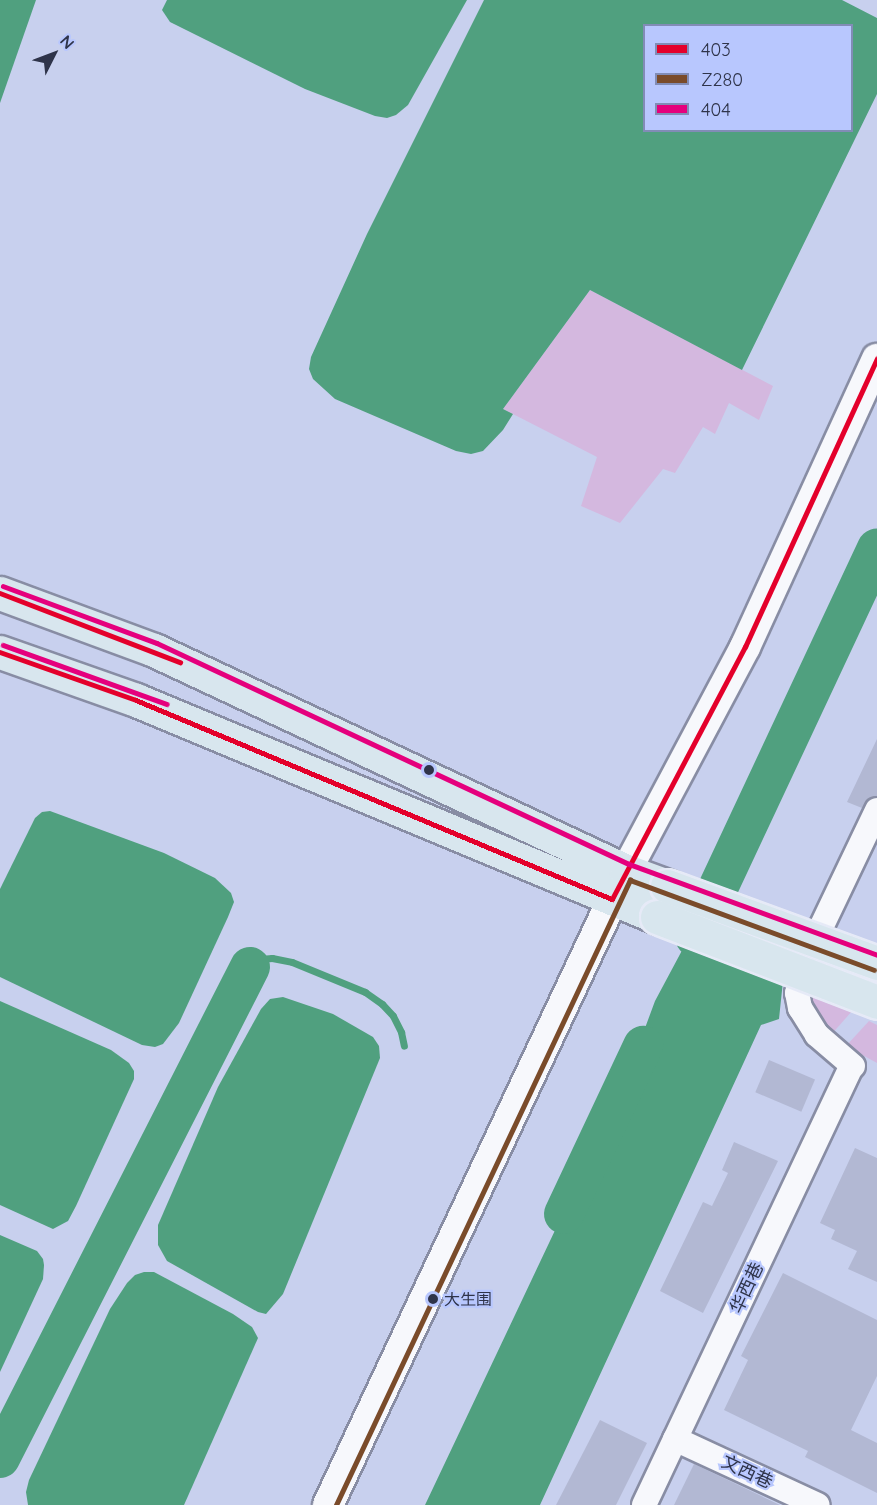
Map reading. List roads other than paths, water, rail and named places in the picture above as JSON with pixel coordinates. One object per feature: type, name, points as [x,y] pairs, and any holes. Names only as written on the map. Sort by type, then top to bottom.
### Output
[{"type":"highway","points":[[0,593],[154,650],[619,885],[657,917],[877,1002]]},
{"type":"highway","points":[[0,652],[136,700],[619,885],[667,886],[877,963]]},
{"type":"street","points":[[328,1505],[619,885],[746,646],[877,359]]},
{"type":"street","name":"华西巷","points":[[644,1505],[852,1068],[817,1035],[800,1008],[797,993],[806,959],[877,810]]},
{"type":"street","name":"文西巷","points":[[675,1439],[818,1505]]},
{"type":"waterway","points":[[695,937],[877,549]]},
{"type":"waterway","points":[[250,967],[260,959],[272,958],[292,962],[365,992],[382,1004],[393,1016],[401,1032],[404,1046]]},
{"type":"waterway","points":[[0,1458],[250,967]]},
{"type":"waterway","points":[[564,1214],[643,1046]]},
{"type":"place","name":"大生围","points":[[433,1299]]}]
